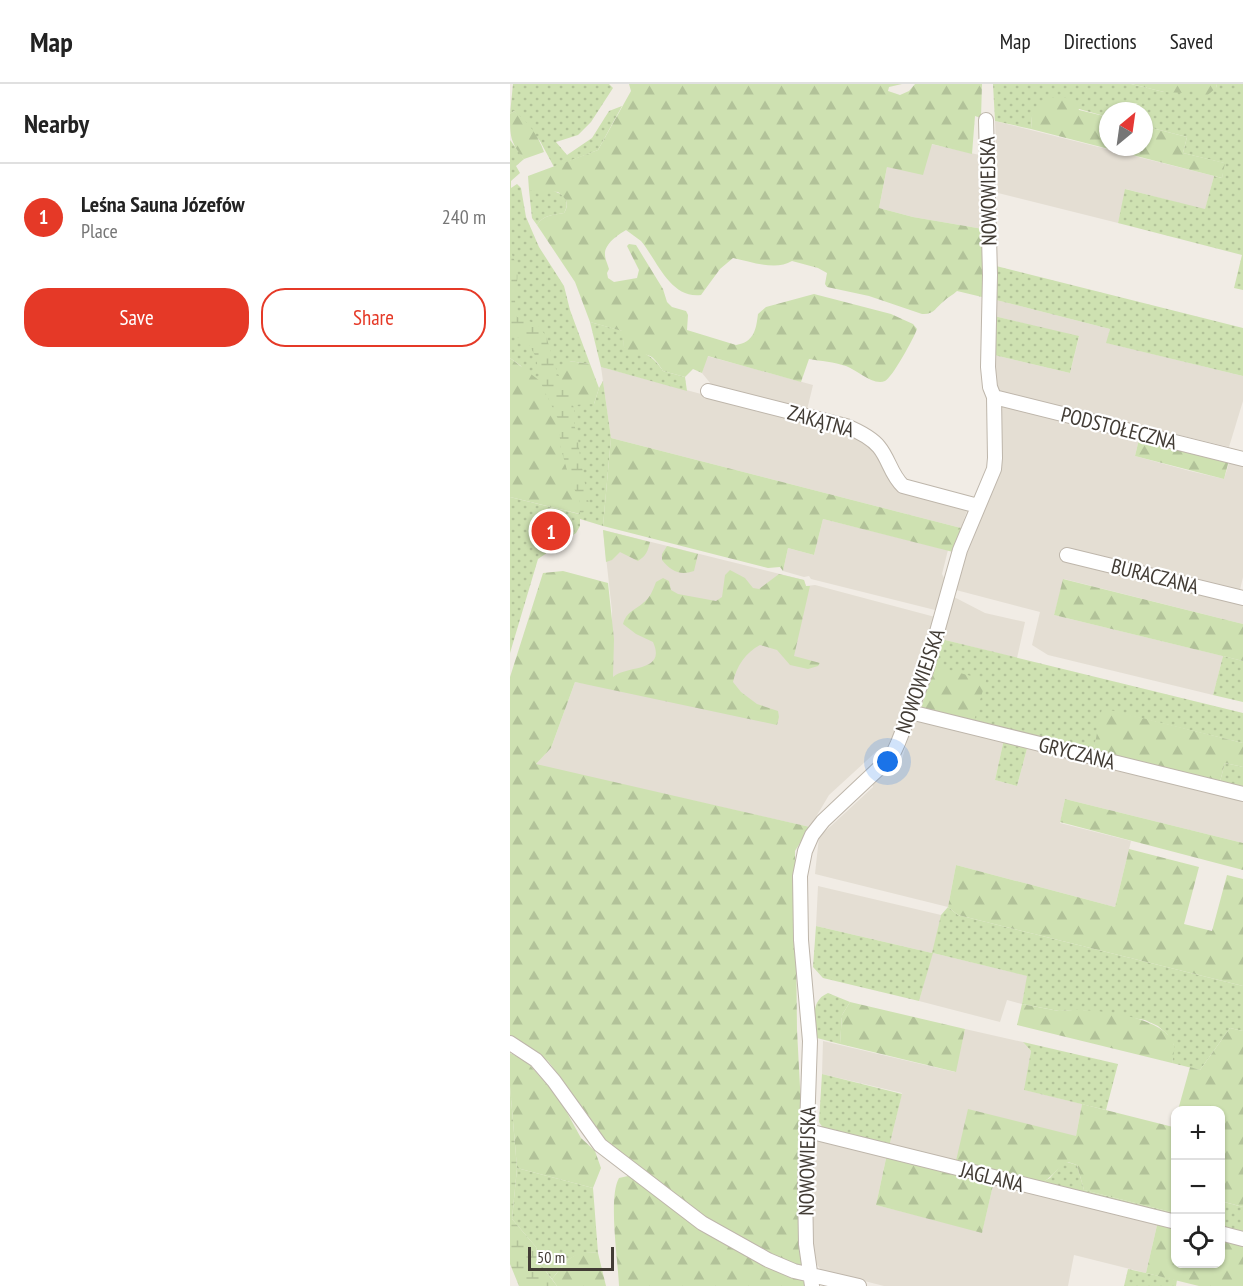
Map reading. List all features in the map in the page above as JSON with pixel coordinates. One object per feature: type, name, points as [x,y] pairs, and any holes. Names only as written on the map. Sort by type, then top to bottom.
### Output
[{"type":"street","name":"NOWOWIEJSKA","points":[[811,1280],[806,1244],[805,1186],[810,1041],[801,940],[800,876],[805,851],[812,835],[831,813],[892,756],[936,638],[960,550],[994,469],[996,451],[994,397],[989,382],[988,367],[990,275],[986,120]]},
{"type":"street","name":"ZAKĄTNA","points":[[708,391],[846,426],[863,434],[879,447],[895,477],[903,486],[978,506]]},
{"type":"street","name":"PODSTOŁECZNA","points":[[994,397],[1243,459]]},
{"type":"street","name":"BURACZANA","points":[[1067,555],[1243,598]]},
{"type":"street","name":"GRYCZANA","points":[[910,712],[1243,794]]},
{"type":"street","points":[[510,1043],[536,1060],[600,1145],[702,1223],[768,1260],[811,1280],[859,1286]]},
{"type":"street","name":"JAGLANA","points":[[808,1131],[1171,1221]]},
{"type":"street","points":[[1225,1234],[1243,1239]]},
{"type":"shaded area","points":[[995,121],[1099,147],[1099,156],[1134,156],[1214,176],[1205,210],[1126,189],[1118,223],[998,193]]},
{"type":"shaded area","points":[[931,144],[984,156],[983,229],[913,217],[879,208],[887,167]]},
{"type":"shaded area","points":[[996,300],[1110,329],[1107,343],[1243,376],[1243,401],[1229,447],[1060,406],[1006,396],[997,390],[994,355],[1070,373],[1079,337],[994,316]]},
{"type":"shaded area","points":[[707,356],[813,385],[807,410],[711,384],[702,373]]},
{"type":"shaded area","points":[[601,367],[753,408],[757,412],[767,412],[864,437],[879,452],[895,488],[968,508],[961,528],[611,438]]},
{"type":"shaded area","points":[[1006,405],[1139,439],[1135,456],[1190,471],[1224,479],[1229,463],[1243,466],[1243,577],[1239,594],[1243,602],[1243,624],[1064,579],[1054,615],[1223,656],[1213,695],[1048,655],[1032,645],[1040,612],[956,590],[971,530],[984,509],[1002,468],[1001,412],[1002,407]]},
{"type":"shaded area","points":[[823,519],[948,550],[942,574],[944,578],[935,610],[783,571],[788,548],[814,555]]},
{"type":"shaded area","points":[[603,530],[804,580],[806,586],[815,585],[935,617],[930,640],[889,753],[877,751],[829,795],[810,827],[535,765],[551,748],[575,682],[612,688],[612,611]]},
{"type":"shaded area","points":[[954,597],[985,613],[1025,622],[1017,658],[941,639]]},
{"type":"shaded area","points":[[914,720],[1004,739],[995,780],[1017,786],[1028,745],[1243,799],[1243,843],[1065,799],[1060,823],[1131,841],[1115,907],[956,865],[948,907],[815,874],[819,837],[873,787],[872,783],[902,759]]},
{"type":"shaded area","points":[[818,886],[941,915],[933,953],[1028,976],[1022,1004],[1007,1000],[1000,1022],[919,1001],[932,953],[816,926]]},
{"type":"shaded area","points":[[965,1029],[1023,1042],[1031,1051],[1025,1090],[1082,1104],[1076,1136],[955,1165],[889,1147],[902,1093],[822,1074],[823,1041],[955,1072]]},
{"type":"shaded area","points":[[810,1136],[887,1154],[876,1205],[982,1232],[994,1181],[1158,1221],[1146,1273],[1074,1255],[1068,1286],[884,1286],[821,1270],[813,1259]]},
{"type":"green space","points":[[513,84],[609,84],[613,88],[591,122],[578,135],[556,142],[567,155],[592,138],[609,111],[622,106],[598,150],[554,167],[540,141],[514,111],[510,114]]},
{"type":"green space","points":[[629,84],[902,84],[889,87],[888,91],[900,95],[909,91],[915,84],[982,84],[981,118],[975,116],[972,154],[932,144],[923,175],[887,167],[879,208],[913,217],[983,229],[982,297],[957,291],[932,312],[922,314],[869,296],[827,287],[825,284],[827,273],[818,268],[792,261],[771,266],[733,258],[720,269],[701,295],[690,295],[681,291],[665,277],[641,241],[626,230],[612,240],[605,251],[609,269],[608,278],[614,282],[637,278],[639,270],[627,246],[636,245],[663,289],[667,302],[672,307],[686,311],[687,330],[736,345],[750,338],[758,314],[766,307],[814,294],[891,314],[913,324],[917,329],[893,373],[885,381],[880,382],[870,380],[846,366],[823,361],[809,359],[801,382],[708,356],[702,373],[693,369],[685,377],[663,371],[650,356],[630,355],[624,347],[622,331],[590,322],[575,282],[537,225],[545,217],[564,213],[567,206],[565,199],[558,192],[529,190],[528,176],[598,150],[631,91]]},
{"type":"green space","points":[[993,84],[1131,84],[1164,92],[1190,87],[1216,88],[1217,84],[1243,84],[1243,290],[1234,288],[1242,255],[1118,223],[1125,189],[1205,209],[1214,176],[1222,178],[1224,163],[1183,153],[1187,137],[1153,128],[1153,102],[1099,102],[1099,115],[1079,109],[1032,116],[1031,129],[995,121]]},
{"type":"green space","points":[[1131,84],[1217,84],[1216,88],[1204,98],[1190,87],[1185,93],[1164,92]]},
{"type":"green space","points":[[1045,98],[1075,100],[1079,110],[1099,115],[1099,146],[1031,129],[1032,116]]},
{"type":"green space","points":[[514,111],[532,129],[544,152],[524,159],[519,153],[513,143],[511,133],[510,114]]},
{"type":"green space","points":[[1153,128],[1187,137],[1183,153],[1225,163],[1222,178],[1136,156],[1153,156]]},
{"type":"green space","points":[[510,140],[524,159],[516,166],[520,173],[511,181],[511,188],[517,184],[521,188],[526,217],[539,247],[564,286],[570,310],[590,364],[569,361],[594,404],[603,381],[611,438],[603,526],[580,519],[580,526],[576,533],[538,559],[510,653],[510,497],[579,514],[521,366],[510,358]]},
{"type":"green space","points":[[544,189],[563,196],[567,203],[564,213],[545,217],[537,225],[532,218],[529,190]]},
{"type":"green space","points":[[510,251],[517,269],[515,307],[517,317],[537,324],[546,336],[557,372],[571,398],[574,409],[574,424],[590,510],[580,514],[579,498],[571,483],[561,449],[558,419],[540,381],[536,357],[529,345],[510,332]]},
{"type":"green space","points":[[996,266],[1243,328],[1243,376],[1106,343],[1110,329],[996,300]]},
{"type":"green space","points":[[994,316],[1079,336],[1070,373],[994,355]]},
{"type":"green space","points":[[590,322],[623,331],[624,347],[646,354],[663,371],[685,377],[687,391],[601,367]]},
{"type":"green space","points":[[510,358],[540,381],[558,419],[561,449],[571,483],[579,498],[580,514],[510,497]]},
{"type":"green space","points":[[569,361],[590,364],[599,388],[594,404],[573,405],[557,372]]},
{"type":"green space","points":[[611,438],[961,528],[953,552],[823,519],[814,555],[788,548],[783,571],[780,567],[768,568],[603,526]]},
{"type":"green space","points":[[1139,439],[1229,460],[1224,479],[1135,456]]},
{"type":"green space","points":[[603,530],[650,542],[647,551],[638,561],[620,552],[612,560],[606,562]]},
{"type":"green space","points":[[667,546],[698,554],[694,571],[680,573],[669,567],[662,560],[662,554]]},
{"type":"green space","points":[[730,570],[745,578],[753,588],[759,589],[779,574],[804,580],[806,586],[810,586],[794,656],[820,663],[818,666],[808,669],[790,665],[777,650],[760,645],[742,660],[733,682],[741,692],[757,704],[778,711],[777,725],[575,682],[551,748],[536,764],[810,827],[795,851],[797,1030],[802,1125],[798,1180],[805,1269],[785,1265],[700,1216],[595,1134],[567,1086],[548,1061],[517,1039],[510,1039],[510,677],[543,573],[563,571],[608,583],[614,639],[613,677],[650,664],[654,659],[656,652],[653,642],[636,634],[623,624],[629,614],[648,599],[656,582],[663,578],[669,581],[671,590],[678,594],[716,601],[722,597],[725,575]]},
{"type":"green space","points":[[1063,579],[1243,624],[1243,661],[1054,615]]},
{"type":"green space","points":[[941,639],[1243,713],[1243,743],[1103,709],[1093,753],[973,724],[934,666]]},
{"type":"green space","points":[[1223,656],[1243,661],[1243,702],[1213,695]]},
{"type":"green space","points":[[934,666],[986,680],[973,724],[920,711]]},
{"type":"green space","points":[[1102,708],[1243,743],[1243,767],[1225,763],[1219,785],[1093,753]]},
{"type":"green space","points":[[1004,739],[1028,745],[1017,786],[995,780]]},
{"type":"green space","points":[[1225,763],[1243,767],[1243,791],[1219,785]]},
{"type":"green space","points":[[1065,799],[1243,843],[1243,870],[1060,822]]},
{"type":"green space","points":[[1129,849],[1199,867],[1184,924],[1212,931],[1227,875],[1243,879],[1243,986],[958,915],[948,907],[956,865],[1115,907]]},
{"type":"green space","points":[[948,907],[958,915],[1243,986],[1243,1031],[1230,1028],[1200,1070],[1172,1063],[1174,1045],[1158,1026],[1145,1020],[1082,1010],[1059,1011],[1022,1004],[1027,976],[933,953],[919,1001],[823,978],[813,967],[816,926],[932,953],[941,915]]},
{"type":"green space","points":[[828,993],[850,1002],[842,1015],[840,1044],[817,1038],[816,1007],[818,1001]]},
{"type":"green space","points":[[850,1002],[965,1029],[956,1072],[840,1044],[842,1015]]},
{"type":"green space","points":[[1022,1004],[1059,1011],[1079,1010],[1120,1014],[1148,1022],[1169,1036],[1174,1045],[1172,1063],[1017,1025]]},
{"type":"green space","points":[[1230,1028],[1243,1031],[1243,1207],[1225,1202],[1225,1106],[1179,1106],[1190,1067],[1200,1070]]},
{"type":"green space","points":[[1023,1042],[1118,1064],[1106,1110],[1024,1090],[1031,1051]]},
{"type":"green space","points":[[510,1053],[526,1061],[559,1098],[581,1138],[595,1151],[601,1168],[593,1188],[517,1168],[510,1086]]},
{"type":"green space","points":[[822,1074],[902,1094],[889,1147],[825,1131],[819,1122]]},
{"type":"green space","points":[[510,1086],[517,1168],[512,1219],[536,1247],[541,1265],[557,1286],[519,1286],[510,1264]]},
{"type":"green space","points":[[1082,1104],[1171,1126],[1171,1212],[1084,1190],[1077,1165],[1068,1162],[1047,1180],[1038,1184],[1012,1180],[955,1165],[968,1109],[1076,1136]]},
{"type":"green space","points":[[887,1154],[994,1181],[982,1233],[876,1205]]},
{"type":"green space","points":[[1067,1162],[1077,1165],[1084,1190],[1171,1212],[1171,1218],[1036,1185],[1050,1178],[1061,1165]]},
{"type":"green space","points":[[517,1168],[593,1188],[598,1253],[576,1255],[552,1279],[541,1265],[536,1247],[512,1219]]},
{"type":"green space","points":[[628,1176],[807,1280],[807,1286],[619,1286],[614,1199],[619,1178]]},
{"type":"green space","points":[[1225,1202],[1243,1207],[1243,1236],[1225,1231]]},
{"type":"green space","points":[[1158,1221],[1171,1224],[1171,1268],[1225,1268],[1225,1237],[1243,1242],[1243,1286],[1199,1286],[1146,1273]]},
{"type":"green space","points":[[583,1252],[598,1253],[606,1286],[557,1286],[552,1279],[569,1259]]},
{"type":"green space","points":[[1128,1269],[1177,1280],[1176,1286],[1124,1286]]},
{"type":"place","name":"Leśna Sauna Józefów","points":[[551,531]]}]
